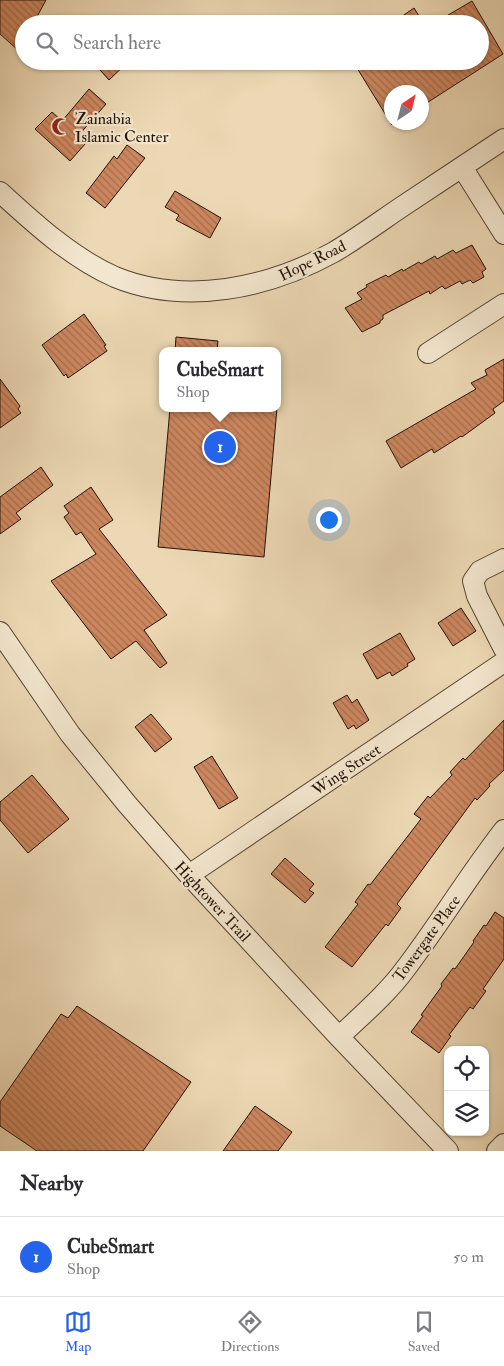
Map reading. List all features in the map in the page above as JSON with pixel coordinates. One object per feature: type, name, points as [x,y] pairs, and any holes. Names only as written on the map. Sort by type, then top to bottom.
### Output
[{"type":"street","name":"Hope Road","points":[[0,192],[42,229],[86,262],[116,277],[145,286],[180,291],[216,290],[252,285],[287,275],[334,252],[504,139]]},
{"type":"street","points":[[462,167],[504,234]]},
{"type":"street","points":[[428,353],[504,304]]},
{"type":"street","points":[[504,559],[480,571],[473,581],[476,596],[504,649]]},
{"type":"street","name":"Hightower Trail","points":[[0,632],[70,734],[127,804],[189,875],[448,1151]]},
{"type":"street","name":"Wing Street","points":[[189,875],[504,662]]},
{"type":"street","name":"Towergate Place","points":[[339,1037],[374,1005],[405,970],[488,850],[504,830]]},
{"type":"street","points":[[497,1151],[504,1144]]},
{"type":"building","points":[[0,0],[46,0],[38,15],[15,15],[15,47],[0,34]]},
{"type":"building","points":[[472,1],[480,15],[448,15]]},
{"type":"building","points":[[414,8],[418,15],[404,15]]},
{"type":"building","points":[[489,30],[503,54],[489,63]]},
{"type":"building","points":[[100,70],[120,70],[109,80]]},
{"type":"building","points":[[358,70],[478,70],[429,102],[429,85],[384,85],[384,112]]},
{"type":"building","name":"Zainabia Islamic Center","points":[[89,89],[106,104],[78,136],[86,143],[70,161],[35,129],[52,112],[62,121]]},
{"type":"building","points":[[127,145],[145,158],[105,208],[86,193],[114,156],[117,159]]},
{"type":"building","points":[[175,191],[221,218],[210,238],[176,220],[179,215],[165,207]]},
{"type":"building","points":[[472,245],[486,269],[482,272],[484,277],[473,283],[470,280],[462,284],[460,281],[445,289],[442,286],[430,294],[429,291],[383,315],[380,323],[362,332],[345,308],[362,299],[357,293],[367,287],[366,285],[386,275],[388,277],[419,262],[421,264],[435,256],[437,259],[453,250],[456,253]]},
{"type":"building","points":[[84,314],[106,345],[104,346],[107,351],[68,378],[66,374],[64,376],[42,345]]},
{"type":"building","points":[[176,337],[218,341],[217,347],[175,347]]},
{"type":"building","points":[[504,359],[504,401],[493,409],[495,413],[462,437],[434,453],[432,449],[401,468],[386,441],[476,389],[471,383],[487,375],[485,370]]},
{"type":"building","points":[[0,379],[20,406],[18,409],[21,413],[0,428]]},
{"type":"building","points":[[170,412],[277,412],[264,557],[158,547]]},
{"type":"building","points":[[41,467],[53,485],[16,513],[21,519],[0,534],[0,497]]},
{"type":"building","points":[[91,487],[113,520],[99,529],[167,615],[144,630],[167,663],[160,668],[136,641],[111,659],[51,581],[96,554],[81,532],[76,535],[64,517],[69,513],[64,506]]},
{"type":"building","points":[[461,608],[476,631],[453,646],[438,623]]},
{"type":"building","points":[[400,633],[415,659],[392,676],[390,672],[377,679],[363,654]]},
{"type":"building","points":[[347,695],[352,703],[357,699],[369,720],[356,729],[354,725],[348,729],[333,703]]},
{"type":"building","points":[[151,714],[172,739],[155,752],[135,727]]},
{"type":"building","points":[[504,720],[504,770],[489,784],[490,786],[477,800],[475,798],[397,904],[401,908],[388,926],[386,924],[352,967],[325,947],[358,904],[355,902],[368,884],[370,885],[421,819],[414,814],[428,796],[430,798],[452,775],[450,772],[463,758],[465,760]]},
{"type":"building","points":[[212,756],[238,798],[219,809],[194,767]]},
{"type":"building","points":[[32,775],[69,819],[28,853],[0,820],[0,802]]},
{"type":"building","points":[[285,858],[314,884],[309,890],[314,893],[305,903],[271,874]]},
{"type":"building","points":[[495,912],[504,918],[504,959],[483,989],[486,991],[473,1009],[470,1007],[449,1035],[451,1036],[439,1053],[411,1032],[442,986],[441,984],[453,968],[455,969],[484,925],[486,926]]},
{"type":"building","points":[[77,1006],[191,1082],[143,1151],[37,1151],[0,1126],[0,1102],[61,1014],[68,1018]]},
{"type":"building","points":[[255,1106],[292,1132],[278,1151],[223,1151]]},
{"type":"place","name":"Zainabia Islamic Center","points":[[61,127]]},
{"type":"place","name":"CubeSmart","points":[[220,447]]}]
